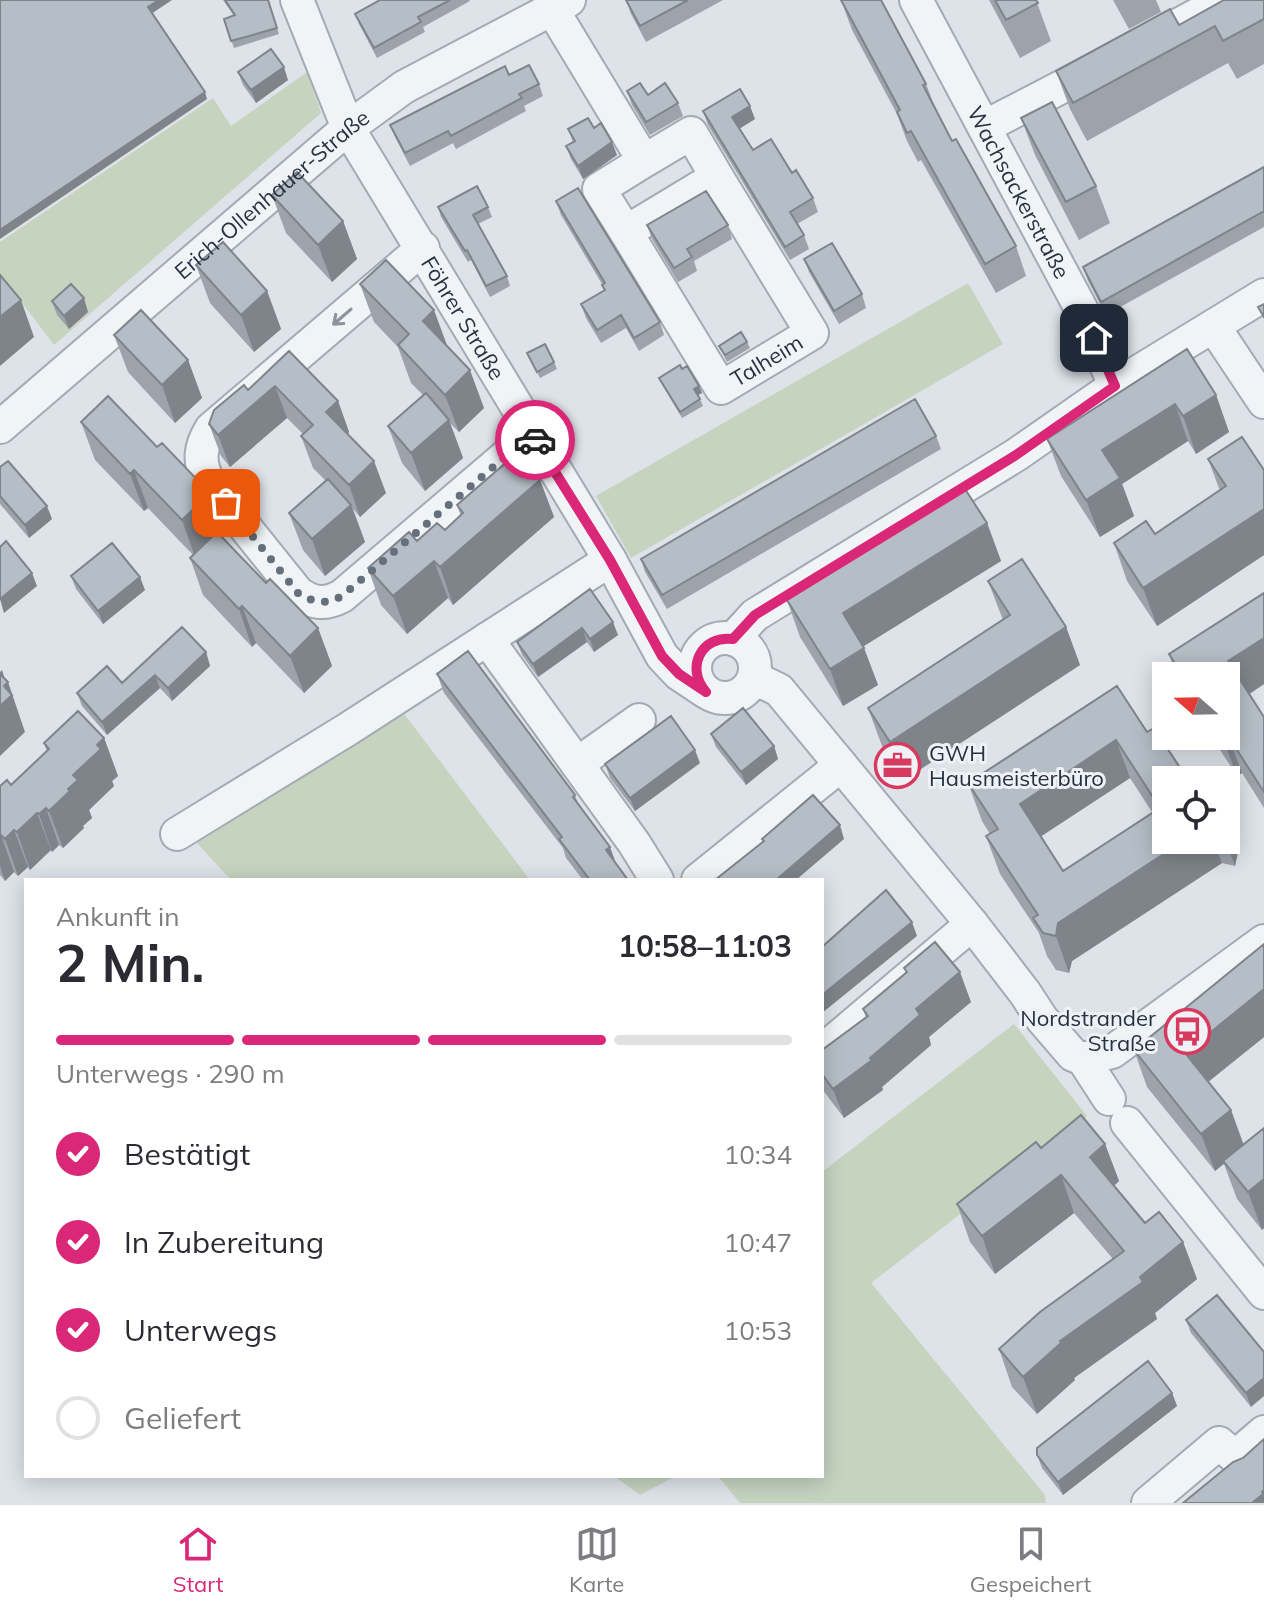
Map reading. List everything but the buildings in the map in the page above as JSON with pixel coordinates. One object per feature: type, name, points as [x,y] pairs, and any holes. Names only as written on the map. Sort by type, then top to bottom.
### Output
[{"type":"street","name":"Föhrer Straße","points":[[297,0],[348,128],[610,560],[650,635],[670,666],[706,692]]},
{"type":"street","name":"Wachsackerstraße","points":[[916,0],[1086,318],[1115,386]]},
{"type":"street","points":[[984,127],[1225,0]]},
{"type":"street","name":"Erich-Ollenhauer-Straße","points":[[0,427],[348,128],[404,87],[560,4]]},
{"type":"street","points":[[560,4],[644,161]]},
{"type":"street","name":"Talheim","points":[[691,133],[812,333],[721,388],[599,189],[644,161],[691,133]]},
{"type":"street","points":[[626,232],[717,177]]},
{"type":"street","points":[[423,248],[211,429],[203,443],[201,456],[201,468],[208,481],[298,593],[321,603],[342,596],[532,434]]},
{"type":"street","points":[[733,639],[755,615],[1016,455],[1115,386],[1264,295]]},
{"type":"street","points":[[1214,327],[1264,402]]},
{"type":"street","points":[[177,834],[610,560]]},
{"type":"street","points":[[650,635],[680,649],[702,649]]},
{"type":"street","points":[[487,639],[634,843],[656,878]]},
{"type":"street","points":[[716,639],[733,639],[749,650],[756,668],[749,686],[734,697],[724,698],[706,692],[696,676],[695,667],[702,649],[716,639]]},
{"type":"street","points":[[754,678],[779,690],[972,924],[1042,1019],[1073,1055],[1083,1059],[1118,1111],[1264,1293]]},
{"type":"street","points":[[577,764],[639,720]]},
{"type":"street","points":[[700,878],[841,765]]},
{"type":"street","points":[[824,1049],[972,924]]},
{"type":"street","points":[[1083,1059],[1112,1052],[1264,941]]},
{"type":"street","points":[[1148,1503],[1219,1443],[1235,1457],[1264,1432]]},
{"type":"green space","points":[[307,72],[321,113],[54,345],[4,279],[0,282],[0,242],[213,98],[231,126]]},
{"type":"green space","points":[[968,283],[1003,344],[631,558],[596,496]]},
{"type":"green space","points":[[402,711],[528,878],[229,878],[197,843]]},
{"type":"green space","points":[[1014,1024],[1087,1116],[871,1283],[1045,1495],[1046,1503],[740,1503],[720,1478],[824,1478],[824,1170]]},
{"type":"green space","points":[[617,1478],[672,1478],[640,1495]]},
{"type":"way so far","points":[[226,503],[298,593],[321,603],[332,601],[342,596],[532,434],[535,440]]},
{"type":"place","name":"GWH Hausmeisterbüro","points":[[898,766]]},
{"type":"place","name":"Nordstrander Straße","points":[[1187,1031]]},
{"type":"route","points":[[535,440],[610,560],[662,656],[679,674],[706,692],[696,676],[695,667],[697,658],[708,643],[716,639],[733,639],[755,615],[1016,455],[1115,386],[1094,338]]}]
